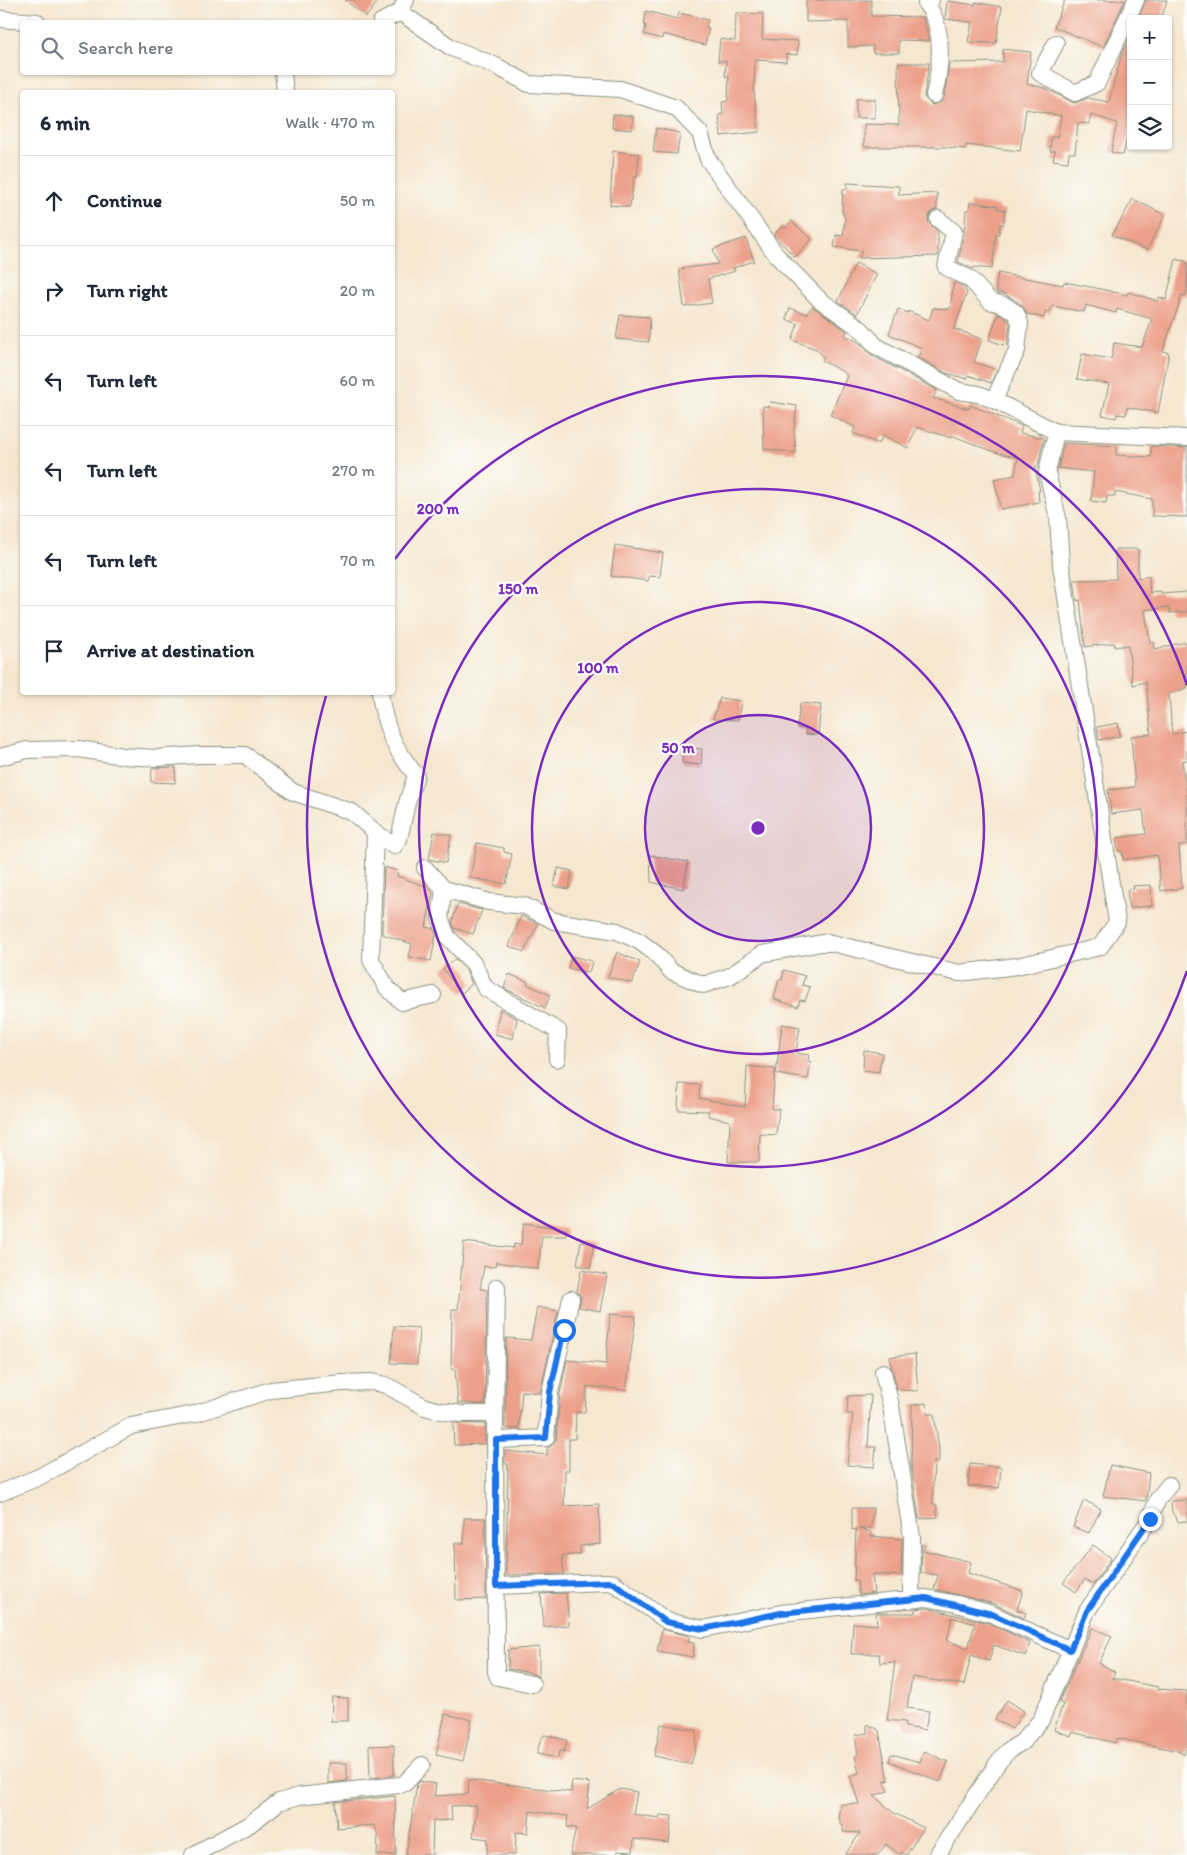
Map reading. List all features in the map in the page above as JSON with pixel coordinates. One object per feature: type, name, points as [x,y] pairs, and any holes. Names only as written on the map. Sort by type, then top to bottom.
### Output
[{"type":"street","points":[[930,0],[926,4],[933,12],[937,26],[939,76],[934,95]]},
{"type":"street","points":[[1056,43],[1040,73],[1075,93],[1097,83],[1136,0]]},
{"type":"street","points":[[384,20],[403,6],[452,48],[496,66],[529,84],[620,89],[676,108],[700,133],[708,159],[777,256],[820,300],[860,329],[876,346],[959,391],[978,394],[994,400],[1056,432],[1187,438]]},
{"type":"street","points":[[0,19],[20,21]]},
{"type":"street","points":[[283,75],[285,90]]},
{"type":"street","points":[[938,218],[954,232],[946,266],[970,279],[990,301],[1004,305],[1016,313],[1020,323],[1017,350],[994,400]]},
{"type":"street","points":[[425,868],[444,889],[489,902],[525,906],[554,921],[617,931],[639,942],[656,954],[671,971],[703,985],[730,976],[762,954],[827,942],[959,973],[1017,966],[1100,947],[1117,922],[1061,565],[1058,518],[1047,472],[1056,432]]},
{"type":"street","points":[[0,757],[27,750],[79,749],[123,756],[156,758],[198,754],[244,755],[293,792],[352,812],[394,846],[399,839],[416,775],[403,760],[387,731],[381,695]]},
{"type":"street","points":[[375,832],[371,960],[387,988],[402,1002],[432,996]]},
{"type":"street","points":[[444,889],[440,918],[447,936],[474,964],[485,988],[558,1031],[557,1059]]},
{"type":"street","points":[[497,1287],[495,1414],[498,1677],[532,1684]]},
{"type":"street","points":[[496,1440],[546,1438],[550,1392],[571,1300]]},
{"type":"street","points":[[883,1372],[893,1415],[912,1537],[911,1600]]},
{"type":"street","points":[[0,1493],[39,1477],[131,1426],[194,1414],[271,1390],[334,1383],[371,1382],[386,1385],[425,1407],[436,1410],[461,1414],[495,1414]]},
{"type":"street","points":[[937,1855],[1000,1761],[1009,1750],[1022,1742],[1041,1720],[1087,1611],[1150,1519],[1158,1499],[1169,1485]]},
{"type":"street","points":[[496,1586],[614,1583],[666,1622],[703,1629],[781,1613],[926,1598],[992,1614],[1070,1650]]},
{"type":"street","points":[[193,1855],[250,1824],[278,1802],[299,1796],[399,1785],[405,1783],[422,1765]]},
{"type":"building","points":[[345,0],[379,0],[366,17]]},
{"type":"building","points":[[806,0],[871,0],[871,16],[923,17],[929,41],[899,40],[899,53],[873,53],[873,46],[848,47],[848,21],[806,22]]},
{"type":"building","points":[[1065,0],[1125,0],[1103,47],[1054,27]]},
{"type":"building","points":[[1146,0],[1167,0],[1162,15],[1140,15]]},
{"type":"building","points":[[947,1],[975,5],[975,2],[1002,7],[996,43],[968,42],[972,22],[945,19]]},
{"type":"building","points":[[646,11],[677,19],[679,13],[708,20],[706,27],[709,28],[705,45],[663,34],[662,39],[644,34]]},
{"type":"building","points":[[736,13],[763,14],[762,39],[798,41],[797,55],[786,54],[786,62],[755,60],[754,92],[759,132],[721,136],[719,115],[723,114],[722,102],[728,101],[729,76],[725,76],[726,61],[718,61],[720,39],[735,41]]},
{"type":"building","points":[[1127,43],[1127,140],[1123,155],[1111,152],[1117,123],[1091,115],[1089,124],[1078,123],[1075,153],[1069,153],[1068,162],[1053,160],[1055,151],[1050,151],[1051,137],[1057,137],[1061,116],[1026,109],[1020,151],[966,145],[965,149],[945,147],[864,147],[864,124],[899,125],[898,63],[929,63],[924,97],[932,105],[941,102],[944,98],[949,63],[1003,62],[1003,49],[1031,52],[1027,84],[1045,88],[1074,103],[1088,98],[1109,102],[1122,53]]},
{"type":"building","points":[[856,99],[875,99],[875,118],[856,118]]},
{"type":"building","points":[[613,114],[633,116],[632,130],[612,128]]},
{"type":"building","points":[[656,128],[680,133],[677,154],[653,152]]},
{"type":"building","points":[[613,151],[639,154],[637,178],[634,177],[630,207],[610,205]]},
{"type":"building","points":[[847,183],[899,186],[899,195],[937,193],[937,209],[931,212],[928,218],[929,223],[938,232],[938,256],[859,258],[862,251],[834,247],[836,235],[843,236],[845,219],[842,211],[843,189],[847,189]]},
{"type":"building","points":[[1133,199],[1165,215],[1147,250],[1112,235]]},
{"type":"building","points":[[970,202],[998,206],[998,209],[1005,210],[1003,225],[1000,224],[999,234],[996,234],[992,269],[974,267],[973,269],[958,262],[964,234],[966,210],[969,210]]},
{"type":"building","points":[[791,221],[812,239],[795,257],[774,235],[782,226],[785,228]]},
{"type":"building","points":[[746,238],[754,261],[733,268],[735,271],[708,279],[712,303],[684,307],[679,269],[718,264],[713,249]]},
{"type":"building","points":[[1176,259],[1187,262],[1187,296],[1182,295],[1163,351],[1169,353],[1158,413],[1127,407],[1126,415],[1117,414],[1116,418],[1102,415],[1109,384],[1077,379],[1082,354],[1111,359],[1114,343],[1142,347],[1152,319],[1117,309],[1116,313],[1086,305],[1084,312],[1052,306],[1050,313],[1045,312],[1044,318],[1027,314],[1022,305],[1005,294],[997,292],[998,273],[1063,285],[1064,282],[1127,295],[1128,292],[1158,301],[1159,297],[1166,300]]},
{"type":"building","points":[[856,263],[877,274],[857,314],[838,301]]},
{"type":"building","points":[[954,282],[964,287],[967,293],[954,329],[982,339],[974,362],[997,370],[991,383],[968,375],[967,379],[946,373],[918,357],[922,348],[889,334],[898,309],[929,320],[933,308],[950,309]]},
{"type":"building","points":[[812,306],[847,331],[845,335],[860,343],[871,355],[937,390],[933,398],[969,409],[970,405],[1022,426],[1020,433],[1044,438],[1038,466],[1035,466],[1040,491],[1038,491],[1039,502],[1001,509],[994,479],[1015,475],[1018,458],[992,451],[951,435],[951,438],[917,427],[908,448],[883,435],[879,444],[853,433],[855,427],[830,415],[847,376],[845,373],[822,361],[824,357],[816,349],[792,340],[798,324],[786,319],[790,308],[806,314]]},
{"type":"building","points":[[998,314],[1008,320],[1010,324],[1007,346],[989,340]]},
{"type":"building","points":[[620,315],[650,317],[649,342],[616,339]]},
{"type":"building","points":[[770,402],[797,406],[794,428],[796,453],[764,449],[763,406],[769,407]]},
{"type":"building","points":[[1064,443],[1117,446],[1116,455],[1151,457],[1151,446],[1187,448],[1187,517],[1152,516],[1152,499],[1115,492],[1115,496],[1107,496],[1106,503],[1091,501],[1094,472],[1058,468]]},
{"type":"building","points":[[615,545],[663,553],[660,577],[649,576],[648,581],[611,576]]},
{"type":"building","points":[[1115,549],[1138,549],[1138,578],[1149,576],[1150,593],[1187,592],[1187,612],[1170,613],[1169,607],[1145,610],[1150,643],[1154,642],[1155,649],[1185,642],[1187,652],[1187,688],[1169,694],[1172,734],[1187,731],[1187,760],[1182,761],[1187,797],[1187,844],[1179,846],[1182,888],[1161,891],[1157,855],[1123,860],[1122,851],[1118,851],[1116,838],[1146,834],[1143,810],[1111,814],[1108,790],[1135,787],[1131,736],[1151,734],[1146,682],[1133,685],[1128,645],[1115,647],[1114,643],[1085,647],[1080,600],[1077,601],[1074,580],[1116,579]]},
{"type":"building","points":[[720,698],[741,701],[738,720],[713,719]]},
{"type":"building","points":[[800,703],[821,705],[818,735],[805,734],[806,729],[797,728]]},
{"type":"building","points":[[1118,723],[1120,736],[1099,740],[1097,727]]},
{"type":"building","points":[[683,748],[702,749],[701,765],[682,763]]},
{"type":"building","points":[[176,767],[175,783],[151,782],[152,768]]},
{"type":"building","points":[[434,832],[451,835],[446,863],[429,859]]},
{"type":"building","points":[[477,843],[504,848],[504,852],[512,854],[506,884],[470,878]]},
{"type":"building","points":[[650,855],[688,862],[683,889],[651,882]]},
{"type":"building","points":[[384,867],[398,871],[397,876],[428,887],[433,892],[426,927],[433,928],[436,935],[431,961],[409,957],[412,944],[382,934]]},
{"type":"building","points":[[558,868],[572,871],[569,889],[554,886]]},
{"type":"building","points":[[1151,885],[1152,906],[1129,908],[1127,890],[1134,889],[1133,886]]},
{"type":"building","points":[[458,904],[482,910],[473,934],[454,928],[452,922]]},
{"type":"building","points":[[521,916],[538,924],[524,952],[509,946]]},
{"type":"building","points":[[617,952],[640,962],[632,983],[608,977]]},
{"type":"building","points":[[571,956],[592,961],[589,973],[568,968]]},
{"type":"building","points":[[455,959],[466,970],[472,984],[462,993],[443,969]]},
{"type":"building","points":[[784,970],[805,976],[802,985],[810,987],[805,1001],[800,1000],[798,1007],[774,999],[779,979],[782,980]]},
{"type":"building","points":[[509,974],[528,982],[527,984],[550,995],[545,1008],[504,988]]},
{"type":"building","points":[[500,1009],[517,1019],[513,1039],[495,1034]]},
{"type":"building","points":[[782,1024],[800,1027],[796,1053],[809,1055],[808,1061],[811,1062],[808,1079],[776,1074]]},
{"type":"building","points":[[864,1050],[882,1053],[879,1072],[863,1070]]},
{"type":"building","points":[[747,1066],[775,1069],[772,1109],[779,1109],[776,1135],[760,1134],[759,1162],[728,1162],[730,1121],[708,1116],[709,1111],[678,1110],[679,1084],[700,1085],[699,1098],[745,1107]]},
{"type":"building","points":[[524,1223],[566,1229],[566,1236],[542,1236],[538,1269],[496,1262],[495,1267],[484,1266],[480,1289],[487,1290],[485,1404],[458,1403],[455,1370],[451,1369],[452,1309],[458,1309],[464,1242],[513,1248],[514,1244],[521,1245]]},
{"type":"building","points":[[581,1241],[594,1243],[590,1268],[577,1265]]},
{"type":"building","points":[[581,1270],[607,1275],[600,1311],[579,1307],[581,1297],[577,1291]]},
{"type":"building","points":[[537,1307],[558,1311],[540,1393],[522,1391],[519,1429],[505,1428],[506,1338],[531,1340]]},
{"type":"building","points":[[610,1314],[636,1316],[626,1390],[587,1386],[585,1412],[576,1412],[575,1439],[569,1439],[569,1470],[565,1470],[564,1506],[599,1504],[600,1544],[580,1546],[580,1554],[562,1556],[564,1574],[506,1575],[508,1464],[505,1464],[505,1451],[547,1455],[547,1448],[556,1439],[560,1394],[567,1360],[606,1364]]},
{"type":"building","points":[[394,1326],[419,1328],[417,1364],[391,1363]]},
{"type":"building","points":[[915,1354],[918,1391],[897,1389],[889,1357]]},
{"type":"building","points":[[871,1395],[868,1447],[876,1447],[874,1467],[847,1465],[853,1414],[847,1414],[848,1396]]},
{"type":"building","points":[[926,1403],[927,1414],[934,1414],[939,1449],[939,1462],[934,1462],[933,1482],[933,1504],[936,1504],[938,1517],[919,1519],[911,1465],[912,1405]]},
{"type":"building","points":[[453,1423],[485,1424],[485,1444],[454,1445]]},
{"type":"building","points":[[970,1464],[1001,1467],[999,1488],[968,1486]]},
{"type":"building","points":[[1110,1465],[1149,1473],[1146,1501],[1103,1496]]},
{"type":"building","points":[[1084,1500],[1101,1509],[1089,1533],[1073,1527]]},
{"type":"building","points":[[1187,1500],[1187,1521],[1178,1522],[1172,1512],[1171,1501]]},
{"type":"building","points":[[852,1508],[873,1508],[871,1528],[859,1529],[871,1532],[871,1536],[902,1539],[901,1576],[872,1574],[874,1593],[859,1595],[857,1581],[854,1580],[856,1529],[852,1530]]},
{"type":"building","points":[[464,1518],[485,1518],[486,1599],[456,1600],[455,1543],[464,1543]]},
{"type":"building","points":[[922,1544],[925,1545],[923,1550],[971,1562],[968,1573],[1023,1591],[1017,1610],[1026,1613],[1024,1618],[995,1604],[934,1589],[938,1575],[921,1573]]},
{"type":"building","points":[[1093,1545],[1111,1558],[1093,1585],[1085,1579],[1076,1592],[1063,1583]]},
{"type":"building","points":[[566,1593],[569,1625],[544,1627],[541,1594]]},
{"type":"building","points":[[926,1608],[989,1623],[1030,1643],[1026,1656],[994,1645],[989,1661],[971,1655],[964,1685],[912,1677],[907,1708],[929,1711],[925,1730],[905,1727],[905,1722],[887,1720],[895,1662],[880,1663],[879,1654],[851,1654],[853,1623],[877,1625],[876,1613],[915,1613],[915,1609]],"holes":[[[952,1617],[975,1624],[968,1648],[947,1641]]]},
{"type":"building","points":[[1092,1628],[1112,1636],[1099,1663],[1115,1672],[1112,1678],[1158,1687],[1158,1689],[1187,1691],[1187,1746],[1184,1755],[1178,1751],[1117,1738],[1115,1743],[1072,1732],[1071,1736],[1054,1730],[1063,1704],[1059,1702]]},
{"type":"building","points":[[662,1629],[689,1636],[688,1642],[694,1643],[693,1657],[657,1651]]},
{"type":"building","points":[[539,1647],[539,1677],[528,1672],[508,1669],[508,1650]]},
{"type":"building","points":[[332,1697],[348,1698],[348,1721],[331,1721]]},
{"type":"building","points":[[1007,1700],[1024,1711],[1012,1729],[995,1719]]},
{"type":"building","points":[[445,1714],[472,1720],[463,1761],[436,1755]]},
{"type":"building","points":[[661,1724],[697,1730],[695,1751],[691,1764],[654,1756]]},
{"type":"building","points":[[867,1724],[879,1730],[888,1781],[884,1780],[888,1791],[874,1796],[894,1813],[924,1828],[906,1855],[902,1852],[900,1855],[886,1844],[878,1855],[845,1855],[860,1833],[843,1832],[843,1825],[840,1825],[840,1819],[838,1819],[840,1804],[859,1804],[850,1776],[859,1773],[855,1756],[858,1755],[855,1735],[867,1733]]},
{"type":"building","points":[[544,1735],[567,1740],[564,1752],[559,1751],[558,1758],[537,1754],[540,1741]]},
{"type":"building","points":[[394,1745],[394,1775],[370,1778],[369,1746]]},
{"type":"building","points":[[924,1751],[948,1762],[940,1782],[889,1761],[891,1754],[920,1762]]},
{"type":"building","points":[[328,1763],[347,1763],[347,1781],[328,1783]]},
{"type":"building","points":[[469,1780],[571,1792],[572,1781],[590,1783],[587,1809],[620,1789],[637,1792],[633,1814],[659,1818],[660,1815],[672,1816],[669,1843],[634,1839],[633,1852],[618,1851],[617,1855],[570,1855],[576,1828],[567,1827],[568,1816],[530,1811],[528,1833],[516,1832],[515,1855],[487,1855],[488,1839],[473,1837],[477,1805],[451,1806],[452,1820],[433,1821],[432,1855],[406,1855],[417,1784],[420,1781],[436,1784],[434,1796],[468,1794]]},
{"type":"building","points":[[395,1796],[396,1855],[377,1855],[378,1836],[374,1825],[337,1828],[335,1802]]},
{"type":"route","points":[[564,1330],[550,1392],[546,1438],[544,1440],[496,1440],[496,1586],[614,1583],[666,1622],[703,1629],[781,1613],[926,1598],[992,1614],[1070,1650],[1087,1611],[1150,1519]]}]
